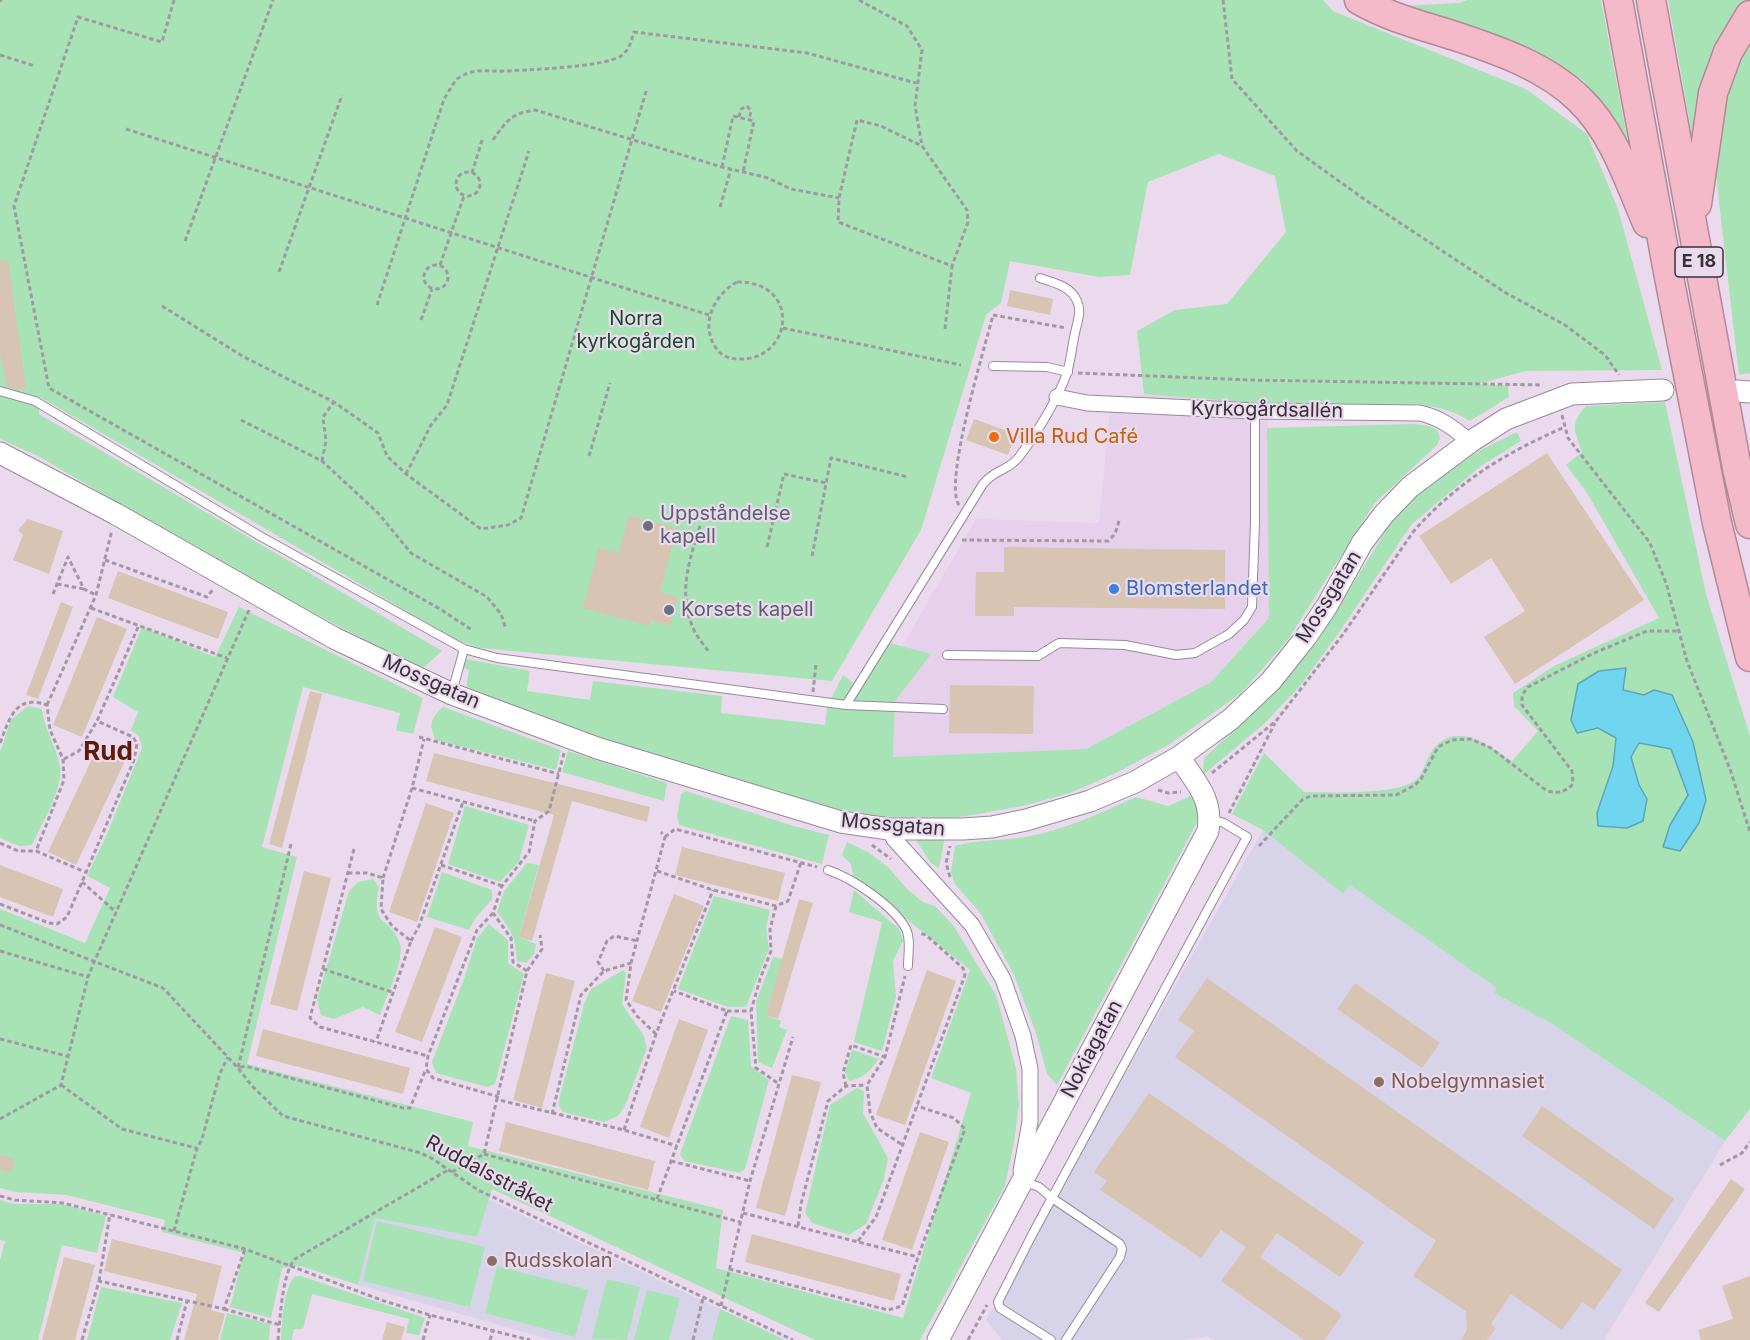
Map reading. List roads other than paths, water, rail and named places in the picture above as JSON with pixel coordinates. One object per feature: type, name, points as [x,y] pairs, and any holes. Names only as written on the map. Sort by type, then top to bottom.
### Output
[{"type":"highway","points":[[1359,0],[1376,10],[1501,52],[1558,81],[1581,100],[1619,156],[1668,272]]},
{"type":"highway","name":"E 18","points":[[1618,0],[1717,523],[1750,657]]},
{"type":"highway","name":"E 18","points":[[1651,0],[1737,468],[1750,524]]},
{"type":"highway","points":[[1694,233],[1713,93],[1728,52],[1750,15]]},
{"type":"street","name":"Mossgatan","points":[[0,453],[116,514],[334,638],[452,694],[597,748],[802,812],[841,822],[890,829],[963,829],[992,827],[1026,820],[1090,801],[1135,782],[1179,757],[1231,719],[1271,681],[1327,606],[1362,543],[1384,514],[1410,487],[1470,442],[1506,419],[1572,394],[1663,390]]},
{"type":"street","name":"Kyrkogårdsallén","points":[[1057,397],[1087,403],[1256,411],[1420,413],[1446,422],[1470,442]]},
{"type":"street","points":[[1179,757],[1203,792],[1209,807],[1219,817]]},
{"type":"street","name":"Nokiagatan","points":[[938,1340],[1208,831],[1219,817]]},
{"type":"street","points":[[890,829],[894,839],[972,925],[1003,979],[1023,1036],[1029,1069],[1030,1122],[1019,1190]]},
{"type":"lane","points":[[846,705],[990,474],[1008,468],[1018,458],[1057,397],[1068,372],[1079,303],[1066,287],[1040,279]]},
{"type":"lane","points":[[993,366],[1047,366],[1068,372]]},
{"type":"lane","points":[[0,392],[35,401],[260,536],[464,649],[497,658],[812,701],[846,705],[943,709]]},
{"type":"lane","points":[[947,655],[1038,656],[1059,643],[1125,645],[1176,655],[1195,653],[1228,634],[1244,620],[1252,607],[1256,522],[1256,411]]},
{"type":"lane","points":[[452,694],[464,649]]},
{"type":"lane","points":[[1051,1340],[1000,1308],[998,1302],[1247,837],[1224,823],[1219,817]]},
{"type":"lane","points":[[828,870],[841,874],[893,912],[907,930],[908,966]]},
{"type":"lane","points":[[1019,1190],[1039,1187],[1120,1244],[1122,1249],[1120,1257],[1066,1340]]},
{"type":"water","points":[[1626,668],[1623,690],[1644,695],[1654,690],[1672,695],[1693,742],[1706,800],[1699,823],[1680,851],[1663,847],[1670,825],[1688,795],[1671,749],[1639,743],[1631,757],[1639,785],[1647,799],[1643,821],[1627,828],[1598,826],[1597,813],[1613,766],[1616,738],[1598,728],[1577,733],[1571,720],[1578,684],[1599,671]]},
{"type":"place","name":"Villa Rud Café","points":[[994,437]]},
{"type":"place","name":"Uppståndelse kapell","points":[[648,526]]},
{"type":"place","name":"Blomsterlandet","points":[[1114,589]]},
{"type":"place","name":"Korsets kapell","points":[[669,610]]},
{"type":"place","name":"Nobelgymnasiet","points":[[1379,1082]]},
{"type":"place","name":"Rudsskolan","points":[[492,1261]]},
{"type":"district","name":"Rud","points":[[108,752]]},
{"type":"park label","name":"Norra kyrkogården","points":[[636,330]]}]
